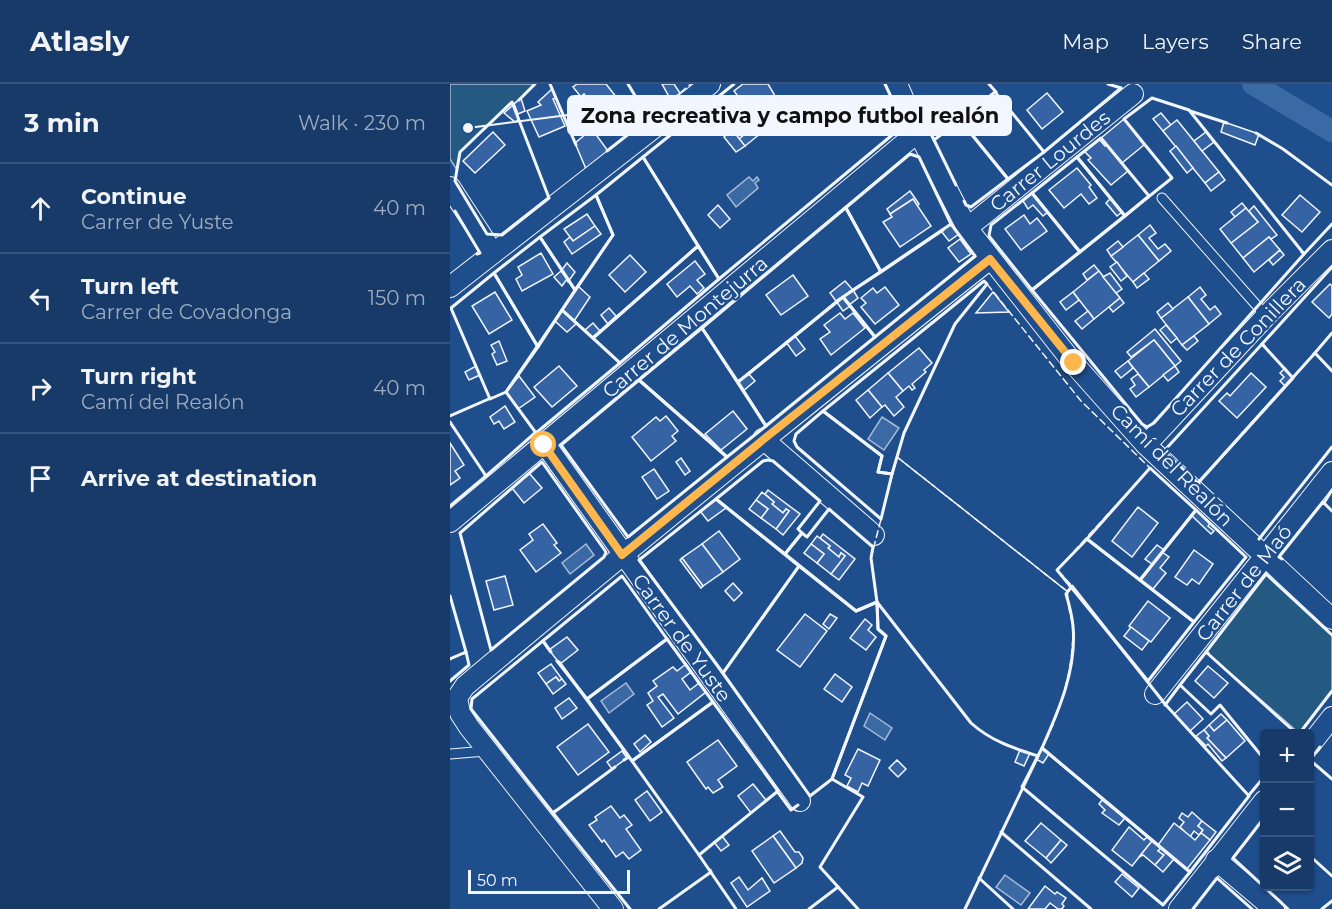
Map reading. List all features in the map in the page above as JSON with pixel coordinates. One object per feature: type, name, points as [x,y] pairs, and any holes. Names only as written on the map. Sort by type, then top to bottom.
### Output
[{"type":"street","points":[[450,287],[710,84]]},
{"type":"street","name":"Camí del Realón","points":[[897,84],[918,132],[967,228],[1074,363],[1146,445],[1332,619]]},
{"type":"street","name":"Carrer Lourdes","points":[[967,228],[1133,94]]},
{"type":"street","name":"Carrer de Montejurra","points":[[450,522],[918,132]]},
{"type":"street","points":[[450,187],[493,253]]},
{"type":"street","name":"Carrer de Conillera","points":[[1146,445],[1332,249]]},
{"type":"street","points":[[613,909],[459,713],[457,698],[465,686],[622,555],[990,259]]},
{"type":"street","points":[[764,439],[874,535]]},
{"type":"street","name":"Carrer de Yuste","points":[[545,444],[622,555],[800,801]]},
{"type":"street","name":"Carrer de Maó","points":[[1155,694],[1332,472]]},
{"type":"street","points":[[1314,740],[1332,717]]},
{"type":"street","points":[[1179,909],[1260,806]]},
{"type":"street","points":[[1216,860],[1274,909]]},
{"type":"lane","points":[[1162,198],[1266,316]]},
{"type":"lane","points":[[450,754],[489,751]]},
{"type":"shaded area","points":[[450,84],[535,84],[460,152],[457,170],[450,159]]},
{"type":"shaded area","points":[[749,177],[753,181],[757,177],[759,180],[755,183],[758,188],[736,207],[727,195]]},
{"type":"shaded area","points":[[882,417],[899,428],[884,450],[868,439]]},
{"type":"shaded area","points":[[586,544],[594,555],[570,574],[562,563]]},
{"type":"shaded area","points":[[1266,574],[1332,635],[1332,691],[1302,729],[1294,729],[1206,652]]},
{"type":"shaded area","points":[[626,683],[634,694],[609,713],[601,701]]},
{"type":"shaded area","points":[[870,713],[892,728],[885,740],[864,726]]},
{"type":"shaded area","points":[[1005,875],[1030,893],[1021,905],[996,887]]},
{"type":"building","points":[[577,84],[606,84],[617,98],[615,100],[619,106],[606,117],[594,107],[583,115],[576,107],[587,98],[584,94],[581,97],[573,87]]},
{"type":"building","points":[[662,84],[674,84],[680,93],[671,100]]},
{"type":"building","points":[[743,84],[768,84],[777,99],[767,107],[762,99],[748,110],[734,91]]},
{"type":"building","points":[[552,89],[556,98],[553,99],[565,126],[539,137],[527,111],[541,105],[538,102]]},
{"type":"building","points":[[1047,93],[1063,112],[1042,129],[1027,110]]},
{"type":"building","points":[[521,98],[525,111],[518,114],[514,104]]},
{"type":"building","points":[[743,102],[748,110],[751,108],[755,114],[744,123],[750,130],[739,139],[733,130],[743,122],[734,109]]},
{"type":"building","points":[[514,104],[519,119],[515,122],[504,113]]},
{"type":"building","points":[[1161,113],[1171,125],[1163,131],[1153,119]]},
{"type":"building","points":[[759,119],[766,129],[745,146],[739,139],[750,130],[747,127]]},
{"type":"building","points":[[1124,119],[1144,145],[1122,163],[1101,138]]},
{"type":"building","points":[[1177,120],[1219,172],[1205,183],[1163,131]]},
{"type":"building","points":[[1224,122],[1259,134],[1255,145],[1221,132]]},
{"type":"building","points":[[592,129],[608,151],[586,169],[575,143]]},
{"type":"building","points":[[493,132],[505,145],[475,173],[463,161]]},
{"type":"building","points":[[734,132],[745,146],[736,152],[724,137]]},
{"type":"building","points":[[1206,132],[1214,142],[1202,151],[1194,141]]},
{"type":"building","points":[[1099,139],[1105,146],[1107,145],[1128,171],[1111,185],[1088,160],[1091,158],[1084,151]]},
{"type":"building","points":[[1176,146],[1193,168],[1187,173],[1170,151]]},
{"type":"building","points":[[1077,168],[1091,185],[1089,187],[1097,198],[1089,204],[1081,194],[1064,208],[1049,190]]},
{"type":"building","points":[[1219,172],[1225,180],[1211,191],[1205,183]]},
{"type":"building","points":[[910,191],[919,204],[917,206],[913,199],[890,214],[887,209]]},
{"type":"building","points":[[1032,193],[1048,212],[1043,216],[1033,205],[1028,209],[1023,201]]},
{"type":"building","points":[[1300,195],[1320,212],[1302,232],[1282,215]]},
{"type":"building","points":[[1111,198],[1122,212],[1117,216],[1106,203]]},
{"type":"building","points":[[913,199],[931,226],[900,247],[883,222],[892,217],[890,214]]},
{"type":"building","points":[[1242,203],[1246,208],[1235,217],[1231,212]]},
{"type":"building","points":[[718,205],[730,219],[720,228],[708,215]]},
{"type":"building","points":[[1254,206],[1277,235],[1271,239],[1269,237],[1243,258],[1231,243],[1258,222],[1249,211]]},
{"type":"building","points":[[1246,208],[1258,222],[1231,243],[1220,229]]},
{"type":"building","points":[[587,214],[595,226],[573,241],[564,229]]},
{"type":"building","points":[[1024,215],[1030,224],[1037,218],[1047,231],[1021,250],[1005,229]]},
{"type":"building","points":[[951,224],[959,234],[949,241],[941,231]]},
{"type":"building","points":[[1150,225],[1156,233],[1149,238],[1158,249],[1165,244],[1171,251],[1159,261],[1138,235]]},
{"type":"building","points":[[595,226],[601,234],[572,254],[564,242],[570,237],[573,241]]},
{"type":"building","points":[[1138,235],[1159,261],[1133,282],[1111,256]]},
{"type":"building","points":[[1269,237],[1280,250],[1254,272],[1243,258]]},
{"type":"building","points":[[960,239],[971,254],[959,262],[948,248]]},
{"type":"building","points":[[1118,241],[1123,247],[1111,256],[1107,250]]},
{"type":"building","points":[[1280,250],[1284,255],[1273,265],[1269,260]]},
{"type":"building","points":[[541,253],[553,274],[522,291],[516,279],[522,275],[518,267]]},
{"type":"building","points":[[630,255],[646,272],[625,292],[609,275]]},
{"type":"building","points":[[695,261],[705,274],[697,280],[704,288],[697,294],[690,286],[677,297],[667,284]]},
{"type":"building","points":[[1117,262],[1127,276],[1121,281],[1110,267]]},
{"type":"building","points":[[567,263],[575,272],[568,282],[561,271]]},
{"type":"building","points":[[1094,265],[1099,271],[1087,280],[1083,274]]},
{"type":"building","points":[[561,271],[567,279],[562,286],[554,277]]},
{"type":"building","points":[[1099,271],[1120,298],[1094,319],[1073,292]]},
{"type":"building","points":[[1110,273],[1122,289],[1116,293],[1103,277]]},
{"type":"building","points":[[1144,273],[1149,279],[1137,288],[1133,282]]},
{"type":"building","points":[[793,275],[808,296],[781,315],[766,295]]},
{"type":"building","points":[[845,281],[853,290],[836,301],[830,293]]},
{"type":"building","points":[[1330,284],[1332,286],[1332,314],[1329,318],[1312,302]]},
{"type":"building","points":[[578,286],[590,297],[574,321],[562,310]]},
{"type":"building","points":[[885,287],[899,305],[875,324],[861,307],[866,303],[861,298],[873,288],[877,293]]},
{"type":"building","points":[[1200,287],[1206,295],[1201,299],[1210,310],[1215,306],[1221,314],[1209,324],[1188,297]]},
{"type":"building","points":[[853,290],[858,298],[849,305],[843,297]]},
{"type":"building","points":[[495,292],[512,320],[489,334],[472,306]]},
{"type":"building","points":[[993,292],[1009,312],[976,313]]},
{"type":"building","points":[[1073,292],[1079,300],[1066,310],[1060,302]]},
{"type":"building","points":[[843,297],[850,306],[843,311],[836,301]]},
{"type":"building","points":[[1188,297],[1209,324],[1182,345],[1161,318]]},
{"type":"building","points":[[1120,298],[1124,303],[1113,312],[1109,307]]},
{"type":"building","points":[[1168,303],[1173,309],[1161,318],[1157,312]]},
{"type":"building","points":[[609,308],[616,316],[608,324],[601,315]]},
{"type":"building","points":[[562,310],[577,323],[567,332],[555,321]]},
{"type":"building","points":[[1088,311],[1094,319],[1082,329],[1075,321]]},
{"type":"building","points":[[840,313],[845,319],[853,313],[865,328],[831,355],[820,339],[830,332],[824,325]]},
{"type":"building","points":[[593,323],[600,331],[593,338],[585,330]]},
{"type":"building","points":[[1166,325],[1177,338],[1171,343],[1160,330]]},
{"type":"building","points":[[1155,329],[1181,361],[1175,366],[1154,340],[1131,357],[1127,352]]},
{"type":"building","points":[[795,336],[805,349],[796,356],[786,342]]},
{"type":"building","points":[[1194,336],[1198,341],[1187,350],[1182,345]]},
{"type":"building","points":[[1154,340],[1175,366],[1149,387],[1128,361]]},
{"type":"building","points":[[499,341],[507,361],[497,365],[492,354],[495,352],[491,345]]},
{"type":"building","points":[[919,348],[932,363],[924,370],[926,372],[912,384],[915,388],[912,390],[909,386],[903,391],[888,373]]},
{"type":"building","points":[[1128,361],[1133,368],[1121,378],[1115,371]]},
{"type":"building","points":[[476,366],[480,375],[469,380],[465,372]]},
{"type":"building","points":[[559,366],[577,386],[552,407],[534,387]]},
{"type":"building","points":[[1175,366],[1179,372],[1168,381],[1163,375]]},
{"type":"building","points":[[1285,368],[1293,378],[1285,386],[1280,381],[1284,377],[1280,373]]},
{"type":"building","points":[[748,373],[755,381],[743,391],[738,382]]},
{"type":"building","points":[[888,373],[903,391],[896,397],[904,407],[894,416],[885,405],[882,407],[868,390]]},
{"type":"building","points":[[1251,373],[1266,387],[1237,418],[1219,401],[1227,393],[1230,396]]},
{"type":"building","points":[[1138,374],[1149,387],[1136,397],[1130,389],[1135,385],[1131,379]]},
{"type":"building","points":[[519,376],[535,397],[518,409],[506,392]]},
{"type":"building","points":[[868,390],[882,407],[870,418],[856,400]]},
{"type":"building","points":[[505,406],[515,422],[504,429],[499,421],[494,424],[490,417]]},
{"type":"building","points":[[733,411],[747,429],[721,450],[705,434]]},
{"type":"building","points":[[666,416],[678,431],[672,436],[676,441],[651,461],[632,437],[656,417],[660,421]]},
{"type":"building","points":[[450,443],[464,465],[455,471],[460,478],[450,485]]},
{"type":"building","points":[[681,458],[690,471],[685,475],[676,462]]},
{"type":"building","points":[[654,469],[669,491],[657,499],[642,477]]},
{"type":"building","points":[[529,473],[542,488],[524,503],[512,488]]},
{"type":"building","points":[[768,490],[800,514],[783,535],[776,529],[789,511],[786,509],[783,513],[772,504],[774,502],[765,494]]},
{"type":"building","points":[[762,492],[783,513],[786,509],[789,511],[776,529],[761,518],[768,509],[756,500]]},
{"type":"building","points":[[716,499],[726,508],[708,521],[700,511]]},
{"type":"building","points":[[756,500],[768,509],[761,518],[749,509]]},
{"type":"building","points":[[1138,507],[1158,523],[1132,557],[1112,541]]},
{"type":"building","points":[[1196,510],[1210,523],[1208,526],[1214,531],[1211,534],[1191,515]]},
{"type":"building","points":[[543,524],[557,543],[554,545],[561,553],[536,572],[520,550],[533,540],[529,534]]},
{"type":"building","points":[[719,531],[740,559],[723,572],[702,544]]},
{"type":"building","points":[[823,534],[855,559],[839,580],[831,574],[845,556],[841,553],[839,557],[828,548],[830,546],[820,538]]},
{"type":"building","points":[[817,536],[839,557],[841,553],[845,556],[831,574],[817,563],[824,554],[811,544]]},
{"type":"building","points":[[702,544],[723,572],[703,586],[682,558]]},
{"type":"building","points":[[811,544],[824,554],[817,563],[804,553]]},
{"type":"building","points":[[1157,545],[1164,550],[1152,564],[1145,559]]},
{"type":"building","points":[[1194,550],[1213,564],[1199,584],[1192,579],[1187,585],[1175,577]]},
{"type":"building","points":[[1162,552],[1169,557],[1160,568],[1166,573],[1153,589],[1140,580]]},
{"type":"building","points":[[682,558],[703,586],[701,588],[680,560]]},
{"type":"building","points":[[505,576],[513,605],[494,610],[486,581]]},
{"type":"building","points":[[733,583],[742,593],[734,601],[725,591]]},
{"type":"building","points":[[1148,601],[1170,618],[1151,642],[1129,626]]},
{"type":"building","points":[[805,614],[827,631],[800,667],[777,650]]},
{"type":"building","points":[[830,614],[837,618],[829,629],[823,624]]},
{"type":"building","points":[[865,619],[872,625],[868,630],[876,637],[866,650],[850,638]]},
{"type":"building","points":[[1131,627],[1149,641],[1142,650],[1124,636]]},
{"type":"building","points":[[567,637],[578,650],[560,664],[549,650]]},
{"type":"building","points":[[551,664],[562,679],[559,681],[556,677],[546,684],[538,673]]},
{"type":"building","points":[[686,664],[691,672],[682,679],[690,690],[699,683],[706,692],[678,714],[663,694],[658,697],[674,718],[662,727],[647,705],[653,701],[648,693],[657,686],[653,681],[673,667],[677,671]]},
{"type":"building","points":[[1208,666],[1228,683],[1214,698],[1195,681]]},
{"type":"building","points":[[835,674],[852,687],[842,702],[824,689]]},
{"type":"building","points":[[556,677],[559,681],[562,679],[566,684],[553,694],[546,684]]},
{"type":"building","points":[[569,698],[577,708],[562,719],[555,708]]},
{"type":"building","points":[[1187,702],[1203,719],[1190,731],[1174,714]]},
{"type":"building","points":[[1221,714],[1227,720],[1214,731],[1209,725]]},
{"type":"building","points":[[1227,720],[1245,741],[1226,758],[1207,738],[1209,736],[1204,730],[1209,725],[1214,731]]},
{"type":"building","points":[[588,724],[609,752],[578,775],[557,747]]},
{"type":"building","points":[[1204,730],[1209,736],[1207,738],[1226,758],[1222,761],[1208,744],[1206,746],[1196,736]]},
{"type":"building","points":[[645,735],[651,742],[640,752],[634,744]]},
{"type":"building","points":[[718,740],[737,766],[718,780],[723,787],[713,793],[708,787],[706,789],[687,762]]},
{"type":"building","points":[[1042,748],[1049,754],[1043,763],[1036,759]]},
{"type":"building","points":[[858,749],[880,760],[868,786],[862,783],[858,792],[847,786],[851,778],[845,775]]},
{"type":"building","points":[[1020,750],[1030,753],[1024,766],[1015,762]]},
{"type":"building","points":[[622,751],[627,758],[612,769],[607,762]]},
{"type":"building","points":[[897,760],[906,769],[898,777],[889,768]]},
{"type":"building","points":[[753,784],[766,800],[751,813],[738,796]]},
{"type":"building","points":[[647,791],[662,812],[650,821],[635,800]]},
{"type":"building","points":[[1102,800],[1125,818],[1119,825],[1102,813],[1105,810],[1099,804]]},
{"type":"building","points":[[611,806],[620,818],[624,815],[632,825],[626,829],[641,850],[629,859],[623,852],[616,857],[589,825],[597,820],[595,817]]},
{"type":"building","points":[[1192,812],[1202,821],[1198,826],[1203,830],[1199,835],[1194,831],[1190,837],[1180,827],[1184,822],[1179,818],[1182,813],[1188,817]]},
{"type":"building","points":[[1202,821],[1216,832],[1210,840],[1201,833],[1203,830],[1198,826]]},
{"type":"building","points":[[1041,823],[1061,840],[1046,858],[1025,841]]},
{"type":"building","points":[[1174,823],[1195,840],[1201,833],[1210,840],[1187,869],[1158,845]]},
{"type":"building","points":[[1129,827],[1144,840],[1147,837],[1152,841],[1132,866],[1112,850]]},
{"type":"building","points":[[780,831],[795,852],[799,852],[803,858],[802,863],[796,868],[773,836]]},
{"type":"building","points":[[722,836],[729,845],[721,851],[714,842]]},
{"type":"building","points":[[773,836],[796,868],[774,883],[752,851]]},
{"type":"building","points":[[1061,840],[1067,845],[1051,863],[1046,858]]},
{"type":"building","points":[[1152,841],[1161,848],[1158,851],[1164,855],[1155,865],[1143,855],[1139,857]]},
{"type":"building","points":[[1161,848],[1174,859],[1163,872],[1155,865],[1164,855],[1158,851]]},
{"type":"building","points":[[1122,874],[1139,888],[1132,897],[1115,882]]},
{"type":"building","points":[[739,877],[748,890],[762,878],[770,891],[747,907],[731,883]]},
{"type":"building","points":[[1045,886],[1055,894],[1057,892],[1066,898],[1062,909],[1050,903],[1045,909],[1028,909]]},
{"type":"waterway","points":[[1253,84],[1332,131]]},
{"type":"fence","points":[[680,93],[691,84]]},
{"type":"fence","points":[[987,284],[1081,401],[1150,468],[1057,570],[1072,586],[1068,592],[897,457],[904,433],[955,324],[987,284]]},
{"type":"fence","points":[[897,457],[1068,592],[1073,633],[1070,665],[1058,711],[1038,756],[994,739],[971,723],[877,602],[871,558],[897,457]]},
{"type":"wall","points":[[519,100],[535,84]]},
{"type":"wall","points":[[550,84],[576,145]]},
{"type":"wall","points":[[628,84],[637,99]]},
{"type":"wall","points":[[734,84],[643,157],[719,279],[897,131],[903,122],[885,84]]},
{"type":"wall","points":[[989,84],[996,92]]},
{"type":"wall","points":[[1108,84],[1121,88]]},
{"type":"wall","points":[[1043,151],[1121,88]]},
{"type":"wall","points":[[995,92],[1044,152],[1008,179],[960,120],[995,92]]},
{"type":"wall","points":[[648,117],[673,98]]},
{"type":"wall","points":[[1152,98],[1189,110],[1304,254],[1154,423],[1147,427],[1142,424],[1032,290],[1172,178],[1124,119],[1152,98]]},
{"type":"wall","points":[[914,99],[956,185]]},
{"type":"wall","points":[[512,102],[549,198],[502,235],[487,234],[455,181],[460,152],[512,102]]},
{"type":"wall","points":[[607,151],[649,118],[643,110]]},
{"type":"wall","points":[[1190,111],[1227,123]]},
{"type":"wall","points":[[934,140],[960,120],[1008,179],[971,207],[964,201]]},
{"type":"wall","points":[[1256,133],[1283,149],[1332,185]]},
{"type":"wall","points":[[1101,138],[1149,196],[1125,216],[1077,157],[1101,138]]},
{"type":"wall","points":[[740,380],[738,382],[702,328],[910,154],[919,157],[950,225]]},
{"type":"wall","points":[[643,157],[698,246],[593,338],[562,310],[613,235],[596,195],[643,157]]},
{"type":"wall","points":[[1077,157],[1125,216],[1080,252],[1032,193],[1077,157]]},
{"type":"wall","points":[[1032,193],[1080,252],[1032,290],[989,236],[991,225],[1032,193]]},
{"type":"wall","points":[[596,195],[613,235],[575,290],[540,237],[596,195]]},
{"type":"wall","points":[[846,208],[881,272],[943,230]]},
{"type":"wall","points":[[846,208],[881,272],[850,292]]},
{"type":"wall","points":[[455,211],[480,253],[477,254]]},
{"type":"wall","points":[[951,224],[975,256],[875,337],[843,297],[951,224]]},
{"type":"wall","points":[[1302,252],[1304,254],[1332,224]]},
{"type":"wall","points":[[540,237],[575,290],[538,347],[494,273],[540,237]]},
{"type":"wall","points":[[698,246],[719,279],[620,363],[593,338],[698,246]]},
{"type":"wall","points":[[1264,346],[1262,344],[1332,267]]},
{"type":"wall","points":[[494,273],[538,347],[506,392],[490,399],[451,308],[494,273]]},
{"type":"wall","points":[[984,281],[987,284],[955,324],[904,433],[892,474],[878,472],[882,456],[823,411],[984,281]]},
{"type":"wall","points":[[843,297],[875,337],[766,426],[738,382],[843,297]]},
{"type":"wall","points":[[747,375],[840,299]]},
{"type":"wall","points":[[562,310],[620,363],[536,433],[506,392],[562,310]]},
{"type":"wall","points":[[702,328],[766,426],[727,457],[639,380],[702,328]]},
{"type":"wall","points":[[1314,354],[1332,333]]},
{"type":"wall","points":[[1262,344],[1293,378],[1198,483],[1164,451],[1262,344]]},
{"type":"wall","points":[[1199,484],[1315,353],[1332,371]]},
{"type":"wall","points":[[639,380],[727,457],[628,537],[561,445],[639,380]]},
{"type":"wall","points":[[450,416],[491,398]]},
{"type":"wall","points":[[823,411],[882,456],[878,472],[892,474],[881,519],[797,447],[794,441],[796,434],[823,411]]},
{"type":"wall","points":[[450,422],[486,476],[536,432]]},
{"type":"wall","points":[[1259,539],[1332,447]]},
{"type":"wall","points":[[768,460],[773,461],[820,501],[798,529],[802,533],[785,554],[716,499],[763,461],[768,460]]},
{"type":"wall","points":[[542,462],[606,552],[604,557],[491,650],[460,533],[542,462]]},
{"type":"wall","points":[[1150,468],[1196,510],[1140,580],[1087,539],[1150,468]]},
{"type":"wall","points":[[450,506],[485,475]]},
{"type":"wall","points":[[1324,503],[1332,490]]},
{"type":"wall","points":[[716,499],[799,566],[723,673],[639,560],[716,499]]},
{"type":"wall","points":[[1282,559],[1279,557],[1323,502],[1332,511]]},
{"type":"wall","points":[[829,509],[873,547],[871,558],[877,602],[856,611],[785,554],[802,533],[807,537],[829,509]]},
{"type":"wall","points":[[1196,510],[1246,557],[1194,622],[1140,580],[1196,510]]},
{"type":"wall","points":[[1087,539],[1194,622],[1148,681],[1057,570],[1087,539]]},
{"type":"wall","points":[[799,566],[856,611],[877,602],[878,629],[886,636],[832,779],[810,796],[723,673],[799,566]]},
{"type":"wall","points":[[1291,729],[1206,652],[1266,574],[1332,635]]},
{"type":"wall","points":[[557,661],[587,699],[667,639],[622,576],[472,699],[471,709],[553,813],[615,767]]},
{"type":"wall","points":[[1072,586],[1165,704],[1249,796],[1190,872],[1042,748],[1060,704],[1072,658],[1073,626],[1066,594],[1072,586]]},
{"type":"wall","points":[[450,596],[466,652],[450,659]]},
{"type":"wall","points":[[858,909],[820,867],[863,797],[832,779],[886,636],[878,629],[877,602],[971,723],[994,739],[1038,756],[965,909]]},
{"type":"wall","points":[[667,639],[713,702],[632,761],[587,699],[667,639]]},
{"type":"wall","points":[[543,641],[550,651]]},
{"type":"wall","points":[[543,641],[551,652]]},
{"type":"wall","points":[[450,681],[469,665],[466,652],[464,653]]},
{"type":"wall","points":[[1180,685],[1206,652],[1208,653]]},
{"type":"wall","points":[[559,662],[629,757],[624,760]]},
{"type":"wall","points":[[1165,705],[1180,685],[1211,714],[1220,705],[1260,754]]},
{"type":"wall","points":[[1303,729],[1332,691]]},
{"type":"wall","points":[[713,702],[778,791],[699,855],[632,761],[713,702]]},
{"type":"wall","points":[[1320,747],[1310,760],[1332,779]]},
{"type":"wall","points":[[1042,748],[1190,872],[1163,905],[1022,787],[1042,748]]},
{"type":"wall","points":[[1249,795],[1260,782]]},
{"type":"wall","points":[[777,791],[791,810],[798,805]]},
{"type":"wall","points":[[555,811],[553,813],[630,909]]},
{"type":"wall","points":[[1260,823],[1233,858],[1288,909]]},
{"type":"wall","points":[[1001,832],[1091,909]]},
{"type":"wall","points":[[700,854],[736,909]]},
{"type":"wall","points":[[1314,860],[1332,876]]},
{"type":"wall","points":[[659,909],[711,872],[710,870]]},
{"type":"wall","points":[[979,878],[1013,909]]},
{"type":"wall","points":[[1193,909],[1217,878],[1252,909]]},
{"type":"wall","points":[[809,909],[837,886]]},
{"type":"wall","points":[[1322,909],[1332,901]]},
{"type":"place","name":"Zona recreativa y campo futbol realón","points":[[468,128]]},
{"type":"route","points":[[544,445],[622,555],[990,259],[1074,363]]}]
